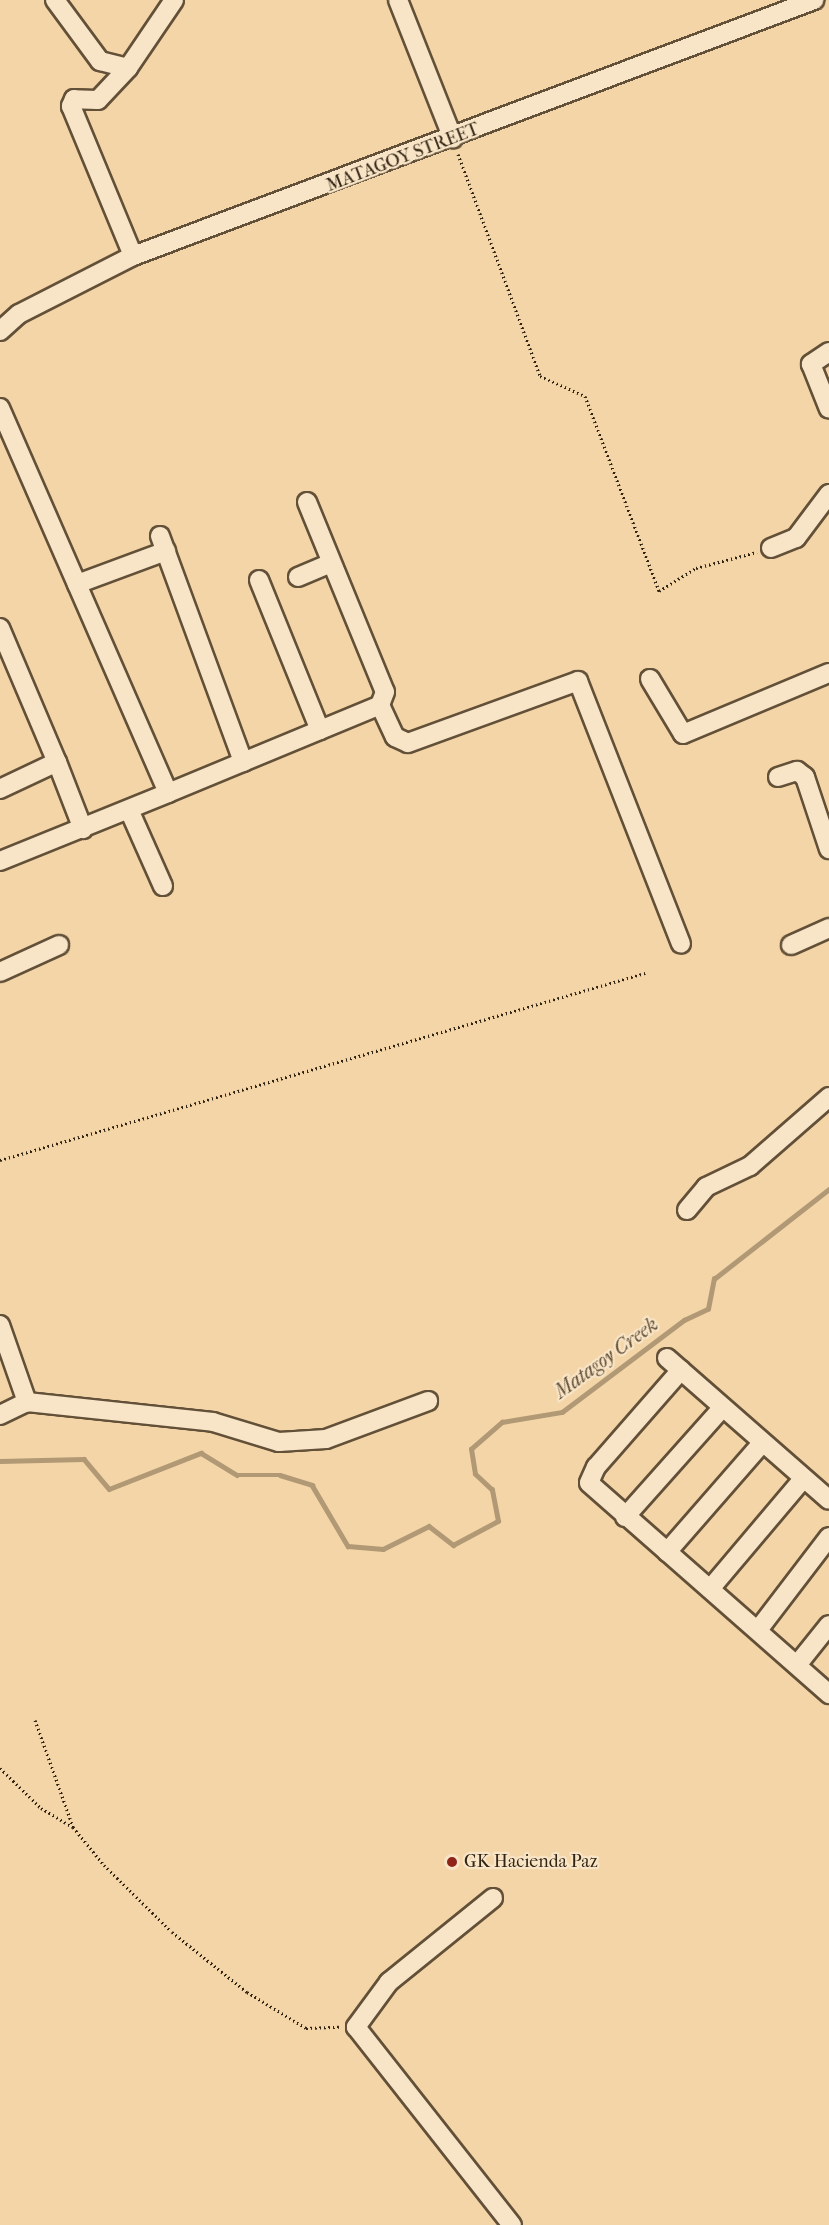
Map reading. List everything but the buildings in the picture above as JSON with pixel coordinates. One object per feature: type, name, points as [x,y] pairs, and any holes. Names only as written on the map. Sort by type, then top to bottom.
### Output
[{"type":"street","points":[[55,0],[100,62],[128,68]]},
{"type":"street","points":[[133,256],[71,106],[74,99],[98,100],[128,68],[174,0]]},
{"type":"street","points":[[398,0],[453,139]]},
{"type":"street","name":"MATAGOY STREET","points":[[0,331],[19,314],[133,256],[453,139],[814,0]]},
{"type":"street","points":[[829,352],[811,364],[829,409]]},
{"type":"street","points":[[0,408],[168,793]]},
{"type":"street","points":[[771,548],[796,538],[829,494]]},
{"type":"street","points":[[307,502],[385,692],[380,705],[395,737],[408,743],[578,681],[681,944]]},
{"type":"street","points":[[77,584],[163,543],[243,762]]},
{"type":"street","points":[[298,577],[331,563]]},
{"type":"street","points":[[259,580],[320,730]]},
{"type":"street","points":[[0,628],[83,830]]},
{"type":"street","points":[[650,679],[683,734],[829,673]]},
{"type":"street","points":[[0,861],[130,812],[168,793],[380,705]]},
{"type":"street","points":[[0,789],[57,762]]},
{"type":"street","points":[[778,777],[797,771],[805,777],[829,849]]},
{"type":"street","points":[[130,812],[163,886]]},
{"type":"street","points":[[791,945],[829,928]]},
{"type":"street","points":[[0,972],[59,945]]},
{"type":"street","points":[[687,1210],[706,1187],[750,1166],[829,1097]]},
{"type":"street","points":[[0,1325],[27,1402]]},
{"type":"street","points":[[829,1500],[802,1480],[674,1364],[590,1475],[592,1489],[758,1630],[829,1694]]},
{"type":"street","points":[[0,1415],[27,1402],[213,1422],[279,1442],[326,1439],[375,1425],[428,1401]]},
{"type":"street","points":[[625,1517],[722,1408]]},
{"type":"street","points":[[667,1552],[762,1443]]},
{"type":"street","points":[[710,1589],[802,1480]]},
{"type":"street","points":[[758,1630],[829,1537]]},
{"type":"street","points":[[797,1665],[829,1625]]},
{"type":"street","points":[[493,1898],[389,1982],[356,2027],[512,2225]]},
{"type":"path","points":[[453,139],[540,376],[585,396],[659,591],[696,568],[771,548]]},
{"type":"path","points":[[0,1160],[645,973]]},
{"type":"path","points":[[35,1720],[73,1827]]},
{"type":"path","points":[[0,1768],[41,1808],[73,1827],[172,1932],[247,1992],[306,2028],[356,2027]]},
{"type":"waterway","name":"Matagoy Creek","points":[[0,1461],[84,1459],[109,1489],[201,1453],[237,1475],[280,1475],[312,1485],[348,1546],[383,1549],[429,1526],[453,1545],[498,1521],[492,1490],[475,1474],[471,1449],[502,1422],[562,1412],[684,1320],[708,1309],[714,1279],[829,1189]]},
{"type":"place","name":"GK Hacienda Paz","points":[[452,1862]]}]
